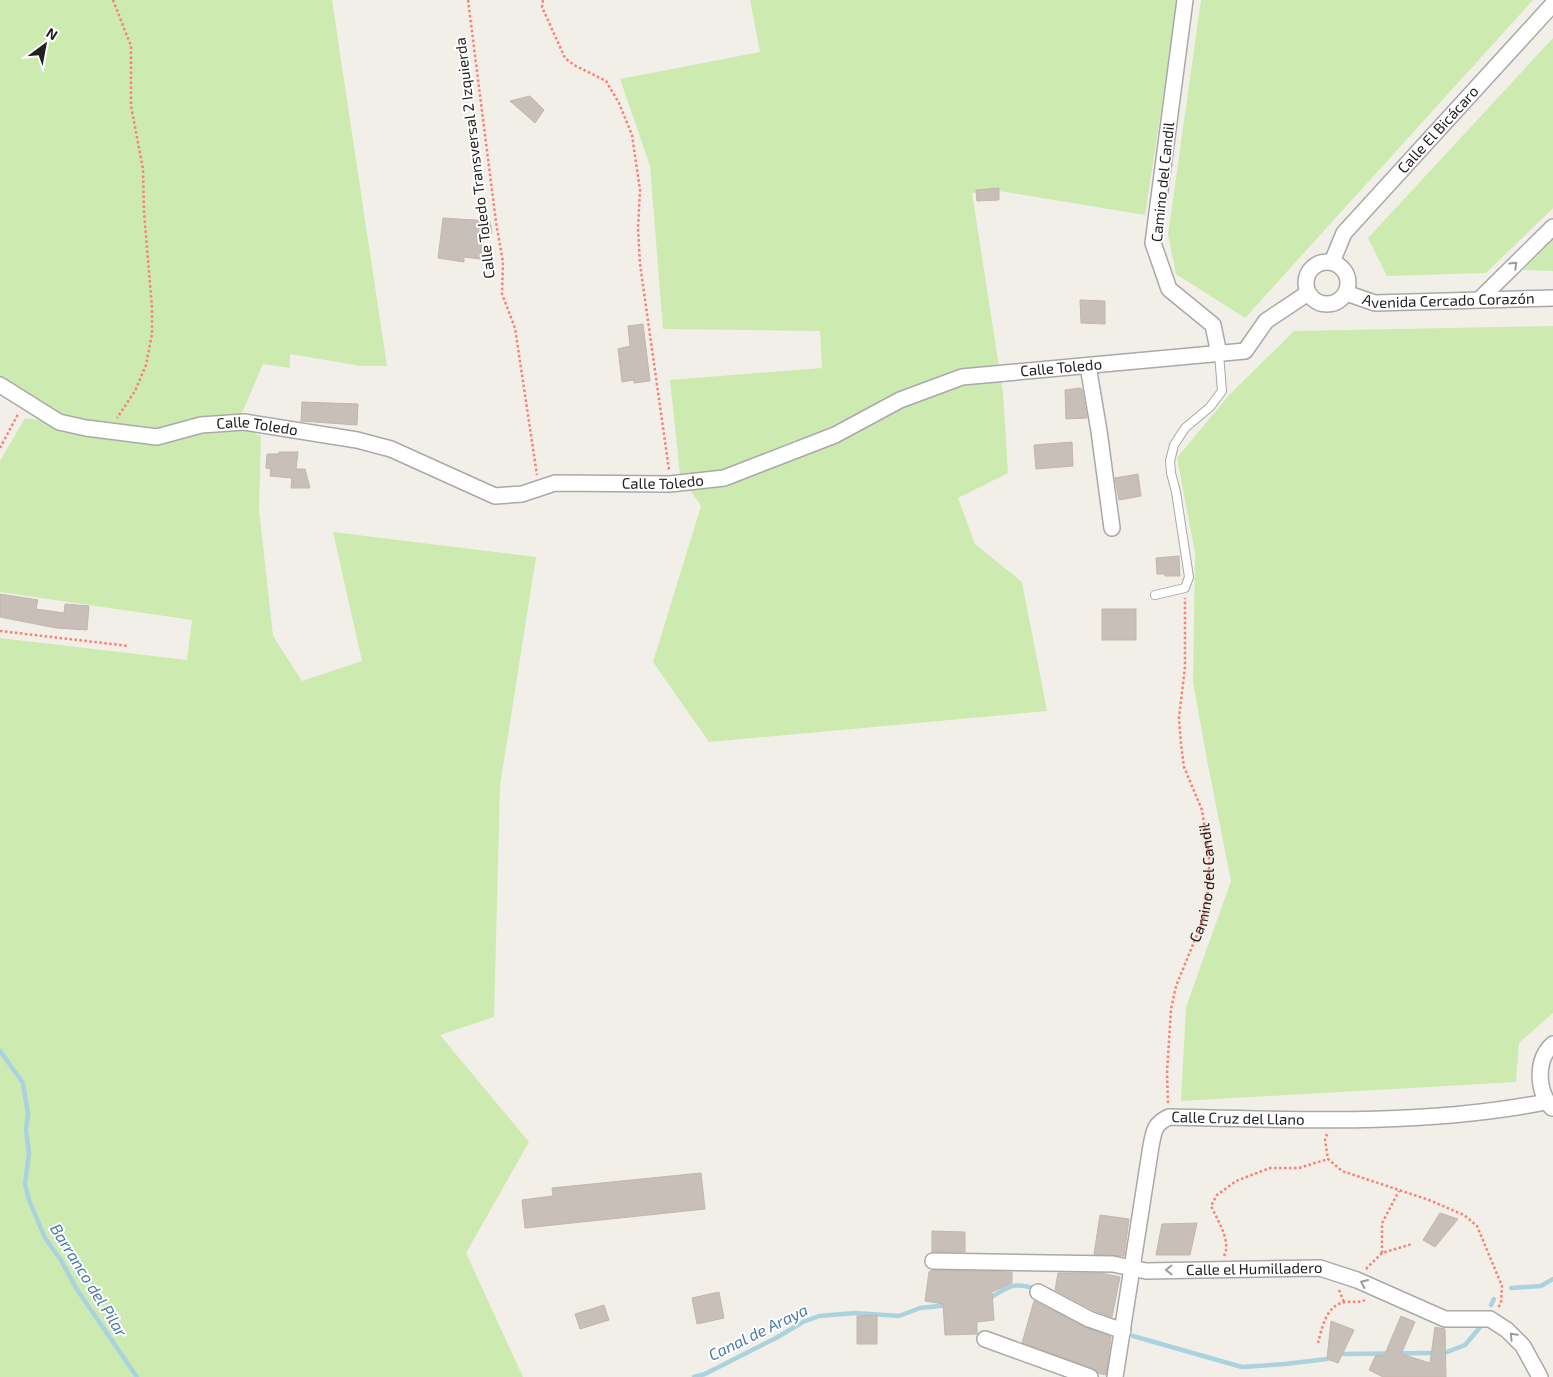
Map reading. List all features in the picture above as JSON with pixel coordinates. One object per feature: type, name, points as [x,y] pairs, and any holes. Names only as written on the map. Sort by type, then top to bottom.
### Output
[{"type":"street","name":"Camino del Candil","points":[[1185,0],[1153,243],[1169,289],[1213,325],[1220,354]]},
{"type":"street","name":"Calle El Bicácaro","points":[[1332,262],[1344,233],[1553,4]]},
{"type":"street","points":[[1480,299],[1553,227]]},
{"type":"street","points":[[1332,262],[1342,268],[1348,280],[1346,293],[1340,300],[1329,305],[1317,302],[1308,293],[1305,283],[1308,272],[1318,264],[1332,262]]},
{"type":"street","name":"Calle Toledo","points":[[0,385],[59,422],[86,428],[157,437],[201,425],[244,422],[357,440],[391,449],[494,496],[522,494],[555,483],[670,484],[724,478],[835,435],[900,400],[962,377],[1245,351],[1266,321],[1308,293]]},
{"type":"street","name":"Avenida Cercado Corazón","points":[[1346,293],[1375,303],[1553,298]]},
{"type":"street","points":[[1088,366],[1112,528]]},
{"type":"street","points":[[1550,1106],[1540,1084],[1540,1076],[1541,1064],[1553,1044]]},
{"type":"street","name":"Calle Cruz del Llano","points":[[1115,1377],[1154,1132],[1159,1122],[1169,1117],[1331,1121],[1550,1106]]},
{"type":"street","name":"Calle el Humilladero","points":[[933,1261],[1113,1264],[1146,1271],[1320,1268],[1357,1280],[1445,1319],[1490,1319]]},
{"type":"street","points":[[1038,1292],[1089,1319],[1123,1331]]},
{"type":"street","points":[[1490,1319],[1507,1330],[1523,1346],[1540,1377]]},
{"type":"street","points":[[984,1339],[1090,1377]]},
{"type":"lane","name":"Camino del Candil","points":[[1185,588],[1189,577],[1188,568],[1170,461],[1174,445],[1185,428],[1210,407],[1222,391],[1220,354]]},
{"type":"lane","points":[[1155,595],[1185,588]]},
{"type":"path","points":[[109,431],[135,391],[146,365],[152,334],[143,168],[131,106],[131,46],[113,0]]},
{"type":"path","name":"Calle Toledo Transversal 2 Izquierda","points":[[468,0],[502,262],[502,294],[515,328],[539,489]]},
{"type":"path","points":[[543,0],[542,7],[565,58],[574,65],[606,80],[619,103],[632,136],[640,190],[638,228],[640,264],[670,484]]},
{"type":"path","points":[[0,448],[25,400]]},
{"type":"path","name":"Camino del Candil","points":[[1169,1117],[1167,1073],[1171,1009],[1176,986],[1203,920],[1209,885],[1209,856],[1202,810],[1184,767],[1178,717],[1185,667],[1185,588]]},
{"type":"path","points":[[0,631],[129,646]]},
{"type":"path","points":[[1331,1121],[1325,1140],[1328,1158],[1342,1172],[1429,1200],[1464,1215],[1478,1226],[1502,1286],[1501,1303],[1490,1319]]},
{"type":"path","points":[[1217,1270],[1226,1252],[1225,1238],[1211,1206],[1216,1195],[1236,1181],[1270,1168],[1299,1168],[1328,1158]]},
{"type":"path","points":[[1382,1252],[1382,1223],[1399,1190]]},
{"type":"path","points":[[1357,1280],[1371,1262],[1382,1252],[1412,1244]]},
{"type":"path","points":[[1318,1343],[1326,1317],[1334,1306],[1344,1302],[1362,1302],[1382,1291]]},
{"type":"green space","points":[[0,0],[332,0],[387,366],[361,366],[290,354],[290,368],[263,364],[242,413],[257,434],[255,435],[261,435],[259,509],[273,636],[302,681],[362,661],[333,532],[536,557],[500,786],[494,1017],[440,1035],[529,1142],[466,1253],[523,1377],[0,1377],[0,638],[187,660],[192,620],[0,592],[0,461],[25,418],[57,422],[0,385]]},
{"type":"green space","points":[[750,0],[1178,0],[1145,215],[999,191],[972,193],[1003,392],[1008,473],[958,498],[975,544],[1022,582],[1047,711],[709,742],[653,662],[701,506],[680,475],[670,380],[822,368],[820,331],[663,329],[650,166],[620,79],[760,52]]},
{"type":"green space","points":[[1201,0],[1533,0],[1245,318],[1176,274],[1168,235]]},
{"type":"green space","points":[[1553,38],[1553,208],[1486,273],[1387,276],[1368,238]]},
{"type":"green space","points":[[1553,240],[1553,271],[1523,270]]},
{"type":"green space","points":[[1553,326],[1553,1013],[1519,1043],[1516,1082],[1181,1101],[1186,1007],[1231,881],[1193,682],[1195,553],[1177,458],[1229,395],[1294,331]]},
{"type":"building","points":[[530,96],[544,110],[535,123],[510,101]]},
{"type":"building","points":[[999,188],[999,200],[977,201],[976,190]]},
{"type":"building","points":[[443,218],[490,221],[492,233],[482,231],[481,259],[464,257],[464,262],[438,258]]},
{"type":"building","points":[[1080,300],[1105,301],[1105,324],[1081,323]]},
{"type":"building","points":[[643,324],[650,381],[634,383],[634,380],[622,382],[618,349],[630,346],[628,326]]},
{"type":"building","points":[[1082,389],[1087,418],[1066,419],[1065,390]]},
{"type":"building","points":[[302,402],[358,404],[357,425],[301,421]]},
{"type":"building","points":[[1072,442],[1073,466],[1036,469],[1034,445]]},
{"type":"building","points":[[279,452],[298,452],[296,469],[305,469],[310,488],[291,488],[292,478],[270,476],[271,469],[266,468],[267,454],[279,454]]},
{"type":"building","points":[[1138,474],[1141,496],[1119,500],[1115,478]]},
{"type":"building","points":[[1179,556],[1180,576],[1157,574],[1156,558]]},
{"type":"building","points":[[0,594],[38,600],[36,609],[64,613],[65,604],[89,606],[87,630],[56,628],[0,617]]},
{"type":"building","points":[[1102,609],[1136,609],[1136,640],[1102,640]]},
{"type":"building","points":[[701,1173],[705,1209],[525,1228],[522,1200],[553,1196],[552,1188]]},
{"type":"building","points":[[1440,1213],[1458,1219],[1435,1247],[1423,1240]]},
{"type":"building","points":[[1100,1215],[1129,1219],[1124,1256],[1094,1254]]},
{"type":"building","points":[[1197,1223],[1190,1255],[1156,1255],[1162,1224]]},
{"type":"building","points":[[932,1231],[965,1232],[965,1252],[932,1252]]},
{"type":"building","points":[[932,1270],[1012,1272],[1012,1283],[992,1292],[994,1320],[977,1322],[977,1334],[945,1335],[943,1304],[925,1301],[929,1272]]},
{"type":"building","points":[[1058,1273],[1101,1273],[1120,1277],[1112,1317],[1093,1310],[1055,1290]]},
{"type":"building","points":[[719,1292],[724,1318],[697,1324],[692,1298]]},
{"type":"building","points":[[1034,1301],[1085,1327],[1111,1337],[1106,1375],[1098,1373],[1093,1368],[1022,1343]]},
{"type":"building","points":[[604,1305],[609,1320],[580,1329],[575,1314]]},
{"type":"building","points":[[877,1315],[877,1344],[857,1344],[857,1316]]},
{"type":"building","points":[[1401,1316],[1415,1322],[1401,1354],[1430,1363],[1435,1327],[1445,1329],[1446,1377],[1383,1377],[1369,1370],[1376,1355],[1384,1356]]},
{"type":"building","points":[[1331,1321],[1354,1330],[1338,1363],[1327,1359]]},
{"type":"waterway","name":"Barranco del Pilar","points":[[0,1051],[23,1083],[28,1114],[26,1130],[29,1153],[25,1184],[29,1200],[45,1238],[61,1260],[76,1288],[137,1377]]},
{"type":"waterway","name":"Canal de Araya","points":[[1511,1288],[1541,1286],[1553,1279]]},
{"type":"waterway","name":"Canal de Araya","points":[[988,1299],[1011,1286],[1016,1285],[1036,1289]]},
{"type":"waterway","name":"Canal de Araya","points":[[1491,1305],[1494,1299]]},
{"type":"waterway","name":"Canal de Araya","points":[[694,1377],[705,1374],[803,1322],[819,1316],[855,1313],[899,1316],[920,1308],[949,1305]]},
{"type":"waterway","name":"Canal de Araya","points":[[1447,1352],[1465,1345],[1481,1326]]},
{"type":"waterway","name":"Canal de Araya","points":[[1133,1336],[1242,1367],[1327,1359]]},
{"type":"waterway","name":"Canal de Araya","points":[[1344,1354],[1432,1353]]}]
